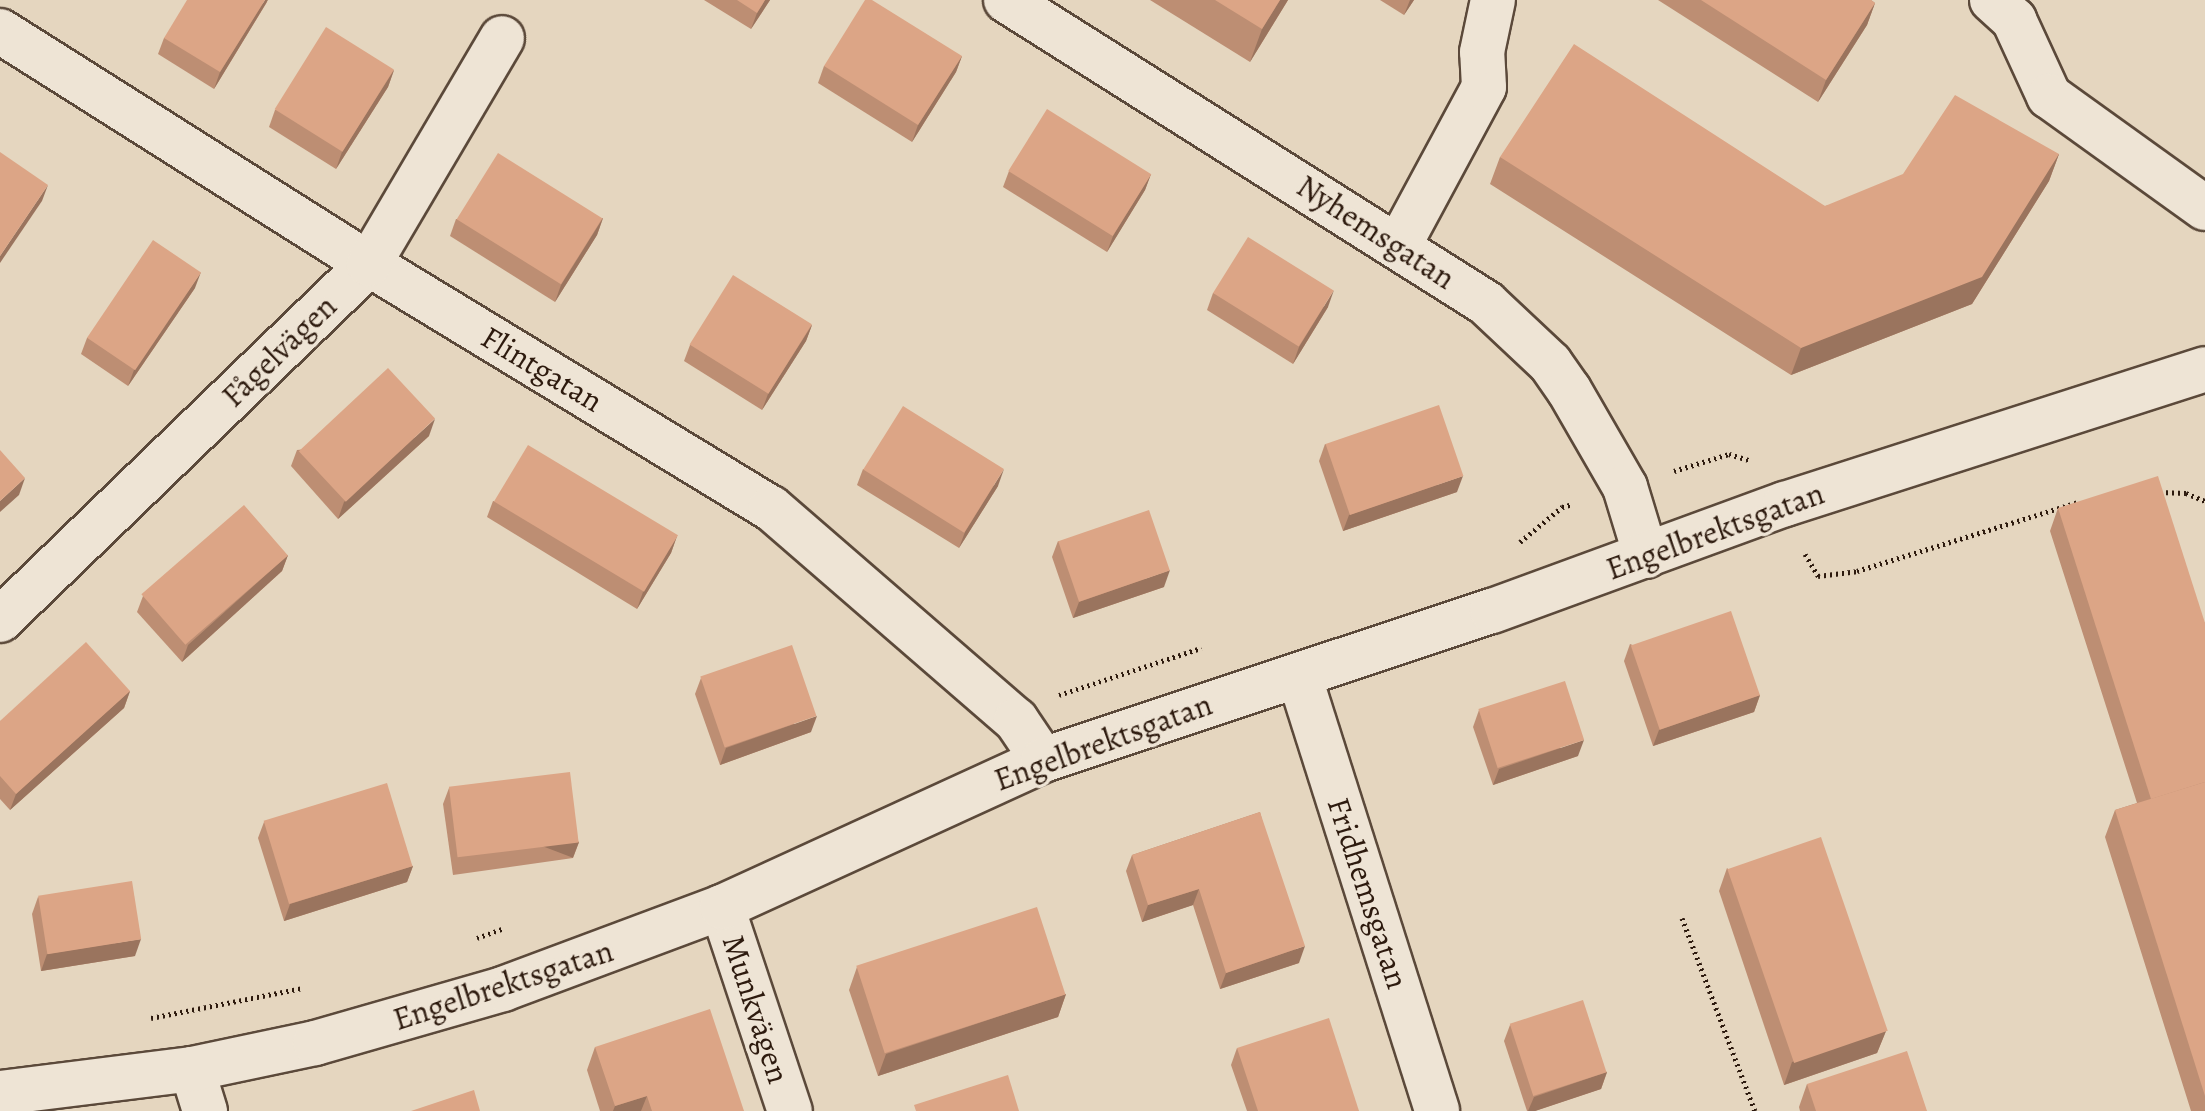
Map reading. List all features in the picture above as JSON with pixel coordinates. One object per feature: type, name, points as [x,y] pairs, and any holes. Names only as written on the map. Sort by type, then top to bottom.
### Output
[{"type":"street","name":"Nyhemsgatan","points":[[1006,0],[1399,245],[1486,303],[1550,363],[1625,487],[1646,556]]},
{"type":"street","points":[[1399,245],[1484,87],[1482,52],[1493,0]]},
{"type":"street","points":[[1992,0],[2014,20],[2049,96],[2205,208]]},
{"type":"street","name":"Flintgatan","points":[[0,31],[369,264],[771,508],[1016,720],[1043,760]]},
{"type":"street","name":"Fågelvägen","points":[[0,620],[369,264],[502,38]]},
{"type":"street","name":"Engelbrektsgatan","points":[[0,1093],[192,1069],[315,1043],[503,989],[722,907],[1043,760],[1646,556],[1785,504],[2205,369]]},
{"type":"street","name":"Fridhemsgatan","points":[[1299,675],[1437,1111]]},
{"type":"street","name":"Munkvägen","points":[[722,907],[790,1111]]},
{"type":"street","points":[[192,1069],[205,1111]]},
{"type":"path","points":[[2158,492],[2186,493],[2205,501]]},
{"type":"path","points":[[1804,552],[1818,576],[1857,571],[2089,499]]},
{"type":"path","points":[[1682,918],[1755,1111]]},
{"type":"building","points":[[187,0],[265,0],[220,72],[164,38]]},
{"type":"building","points":[[737,0],[765,0],[757,13]]},
{"type":"building","points":[[865,0],[872,0],[962,56],[918,125],[824,66]]},
{"type":"building","points":[[1215,0],[1280,0],[1262,29]]},
{"type":"building","points":[[1701,0],[1871,0],[1875,3],[1826,80]]},
{"type":"building","points":[[326,27],[394,69],[342,152],[275,109]]},
{"type":"building","points":[[1574,44],[1825,206],[1903,174],[1955,95],[2059,154],[1982,277],[1801,348],[1500,157]]},
{"type":"building","points":[[1047,109],[1151,174],[1113,236],[1008,171]]},
{"type":"building","points":[[0,152],[48,185],[0,256]]},
{"type":"building","points":[[498,153],[602,218],[561,284],[457,219]]},
{"type":"building","points":[[1248,237],[1334,291],[1299,346],[1213,293]]},
{"type":"building","points":[[153,240],[201,272],[135,370],[87,338]]},
{"type":"building","points":[[733,275],[812,324],[768,394],[690,345]]},
{"type":"building","points":[[388,368],[435,418],[346,502],[299,451]]},
{"type":"building","points":[[1439,405],[1463,476],[1350,515],[1326,444]]},
{"type":"building","points":[[903,406],[1004,469],[964,533],[863,470]]},
{"type":"building","points":[[528,445],[678,535],[644,592],[494,502]]},
{"type":"building","points":[[0,450],[25,478],[0,501]]},
{"type":"building","points":[[2158,476],[2205,623],[2205,782],[2151,799],[2058,508]]},
{"type":"building","points":[[244,505],[288,556],[185,645],[141,594]]},
{"type":"building","points":[[1149,510],[1170,571],[1079,602],[1058,541]]},
{"type":"building","points":[[1731,611],[1760,695],[1660,730],[1631,646]]},
{"type":"building","points":[[86,642],[130,691],[16,794],[0,776],[0,721]]},
{"type":"building","points":[[792,645],[816,716],[725,747],[700,677]]},
{"type":"building","points":[[1565,681],[1584,740],[1498,768],[1478,709]]},
{"type":"building","points":[[570,772],[579,842],[458,857],[449,787]]},
{"type":"building","points":[[2205,782],[2205,1096],[2115,810]]},
{"type":"building","points":[[387,783],[412,866],[289,904],[264,821]]},
{"type":"building","points":[[1260,812],[1305,946],[1226,973],[1199,889],[1148,905],[1132,855]]},
{"type":"building","points":[[1821,837],[1888,1031],[1794,1063],[1727,869]]},
{"type":"building","points":[[132,881],[141,939],[47,954],[38,896]]},
{"type":"building","points":[[1037,907],[1065,994],[885,1053],[856,966]]},
{"type":"building","points":[[1583,1000],[1606,1072],[1533,1096],[1510,1024]]},
{"type":"building","points":[[710,1009],[744,1111],[652,1111],[647,1096],[615,1106],[595,1047]]},
{"type":"building","points":[[1329,1018],[1359,1111],[1258,1111],[1237,1048]]},
{"type":"building","points":[[1907,1051],[1927,1111],[1816,1111],[1807,1084]]},
{"type":"building","points":[[1008,1075],[1019,1111],[916,1111],[914,1105]]},
{"type":"building","points":[[474,1090],[480,1111],[411,1111]]}]
